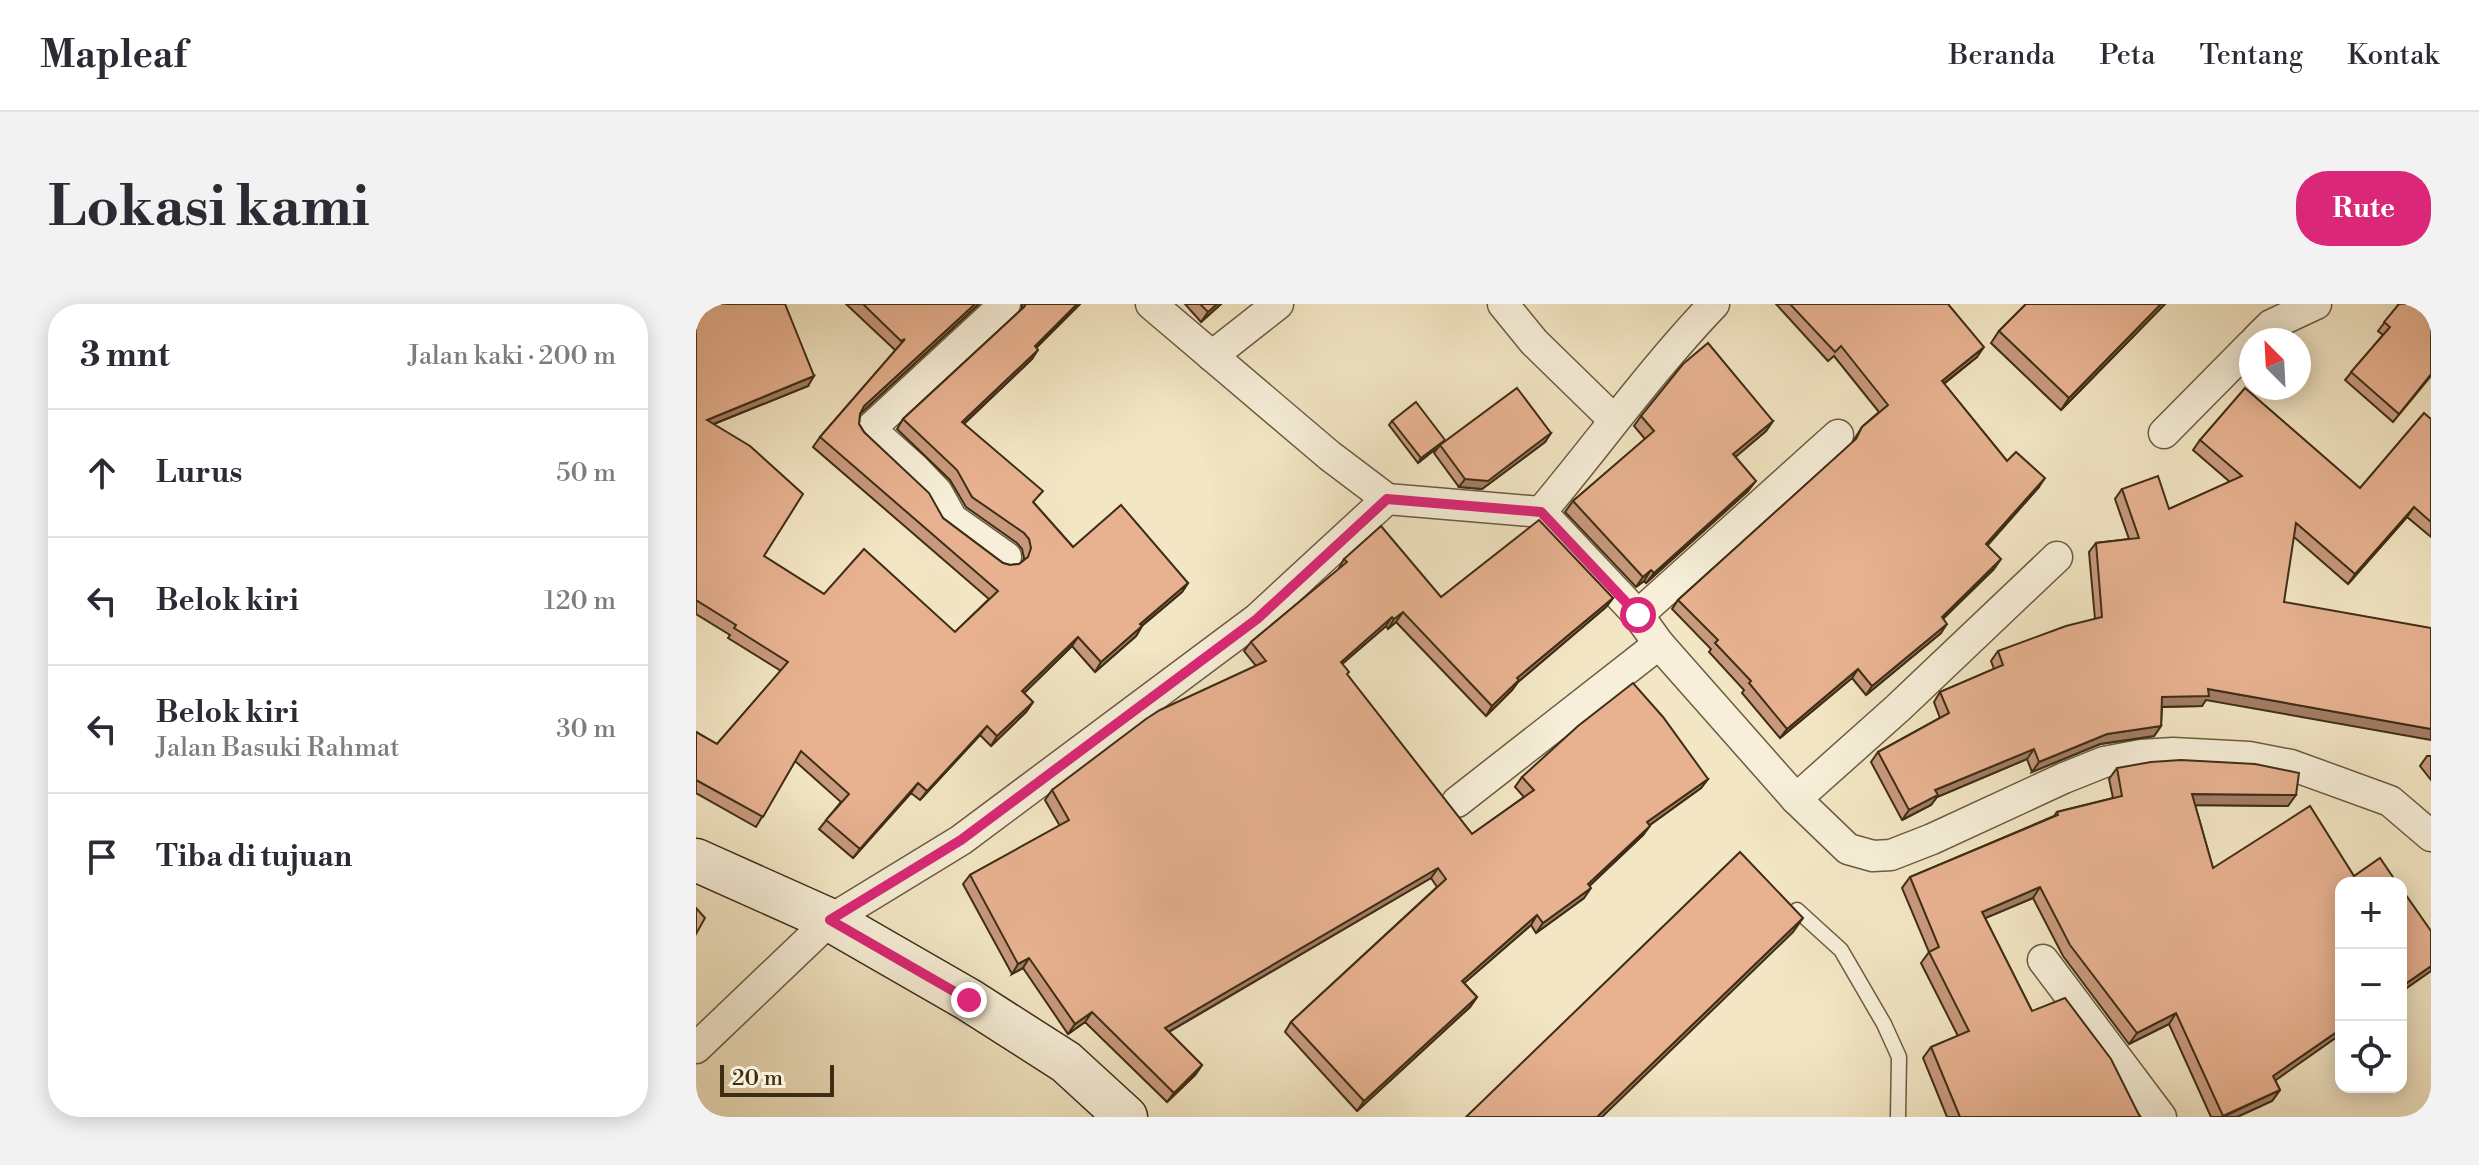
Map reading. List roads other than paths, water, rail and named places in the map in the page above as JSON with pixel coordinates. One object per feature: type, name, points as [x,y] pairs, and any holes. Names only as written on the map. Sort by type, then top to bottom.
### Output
[{"type":"main road","points":[[696,860],[830,920],[969,1000],[1066,1062],[1126,1117]]},
{"type":"street","points":[[1005,304],[870,429],[937,492],[952,519],[1006,557]]},
{"type":"street","points":[[1151,304],[1330,456],[1387,499],[1541,512],[1638,615],[1659,644],[1796,799],[1848,849],[1873,856],[1891,855],[2064,778],[2104,762],[2141,755],[2208,754],[2249,757],[2291,765],[2390,801],[2431,836]]},
{"type":"street","points":[[1212,356],[1278,304]]},
{"type":"street","points":[[1503,304],[1534,342],[1614,420]]},
{"type":"street","points":[[1541,512],[1593,451],[1670,350],[1714,304]]},
{"type":"street","points":[[2268,328],[2316,304]]},
{"type":"street","points":[[2164,433],[2239,357]]},
{"type":"street","points":[[1638,615],[1838,435]]},
{"type":"street","points":[[696,1048],[830,920],[961,840],[1257,619],[1387,499]]},
{"type":"street","points":[[1796,799],[1898,708],[2057,557]]},
{"type":"street","points":[[1457,802],[1659,644]]},
{"type":"street","points":[[2043,960],[2161,1117]]},
{"type":"lane","points":[[1797,910],[1841,950],[1884,1024],[1899,1057],[1898,1117]]}]
